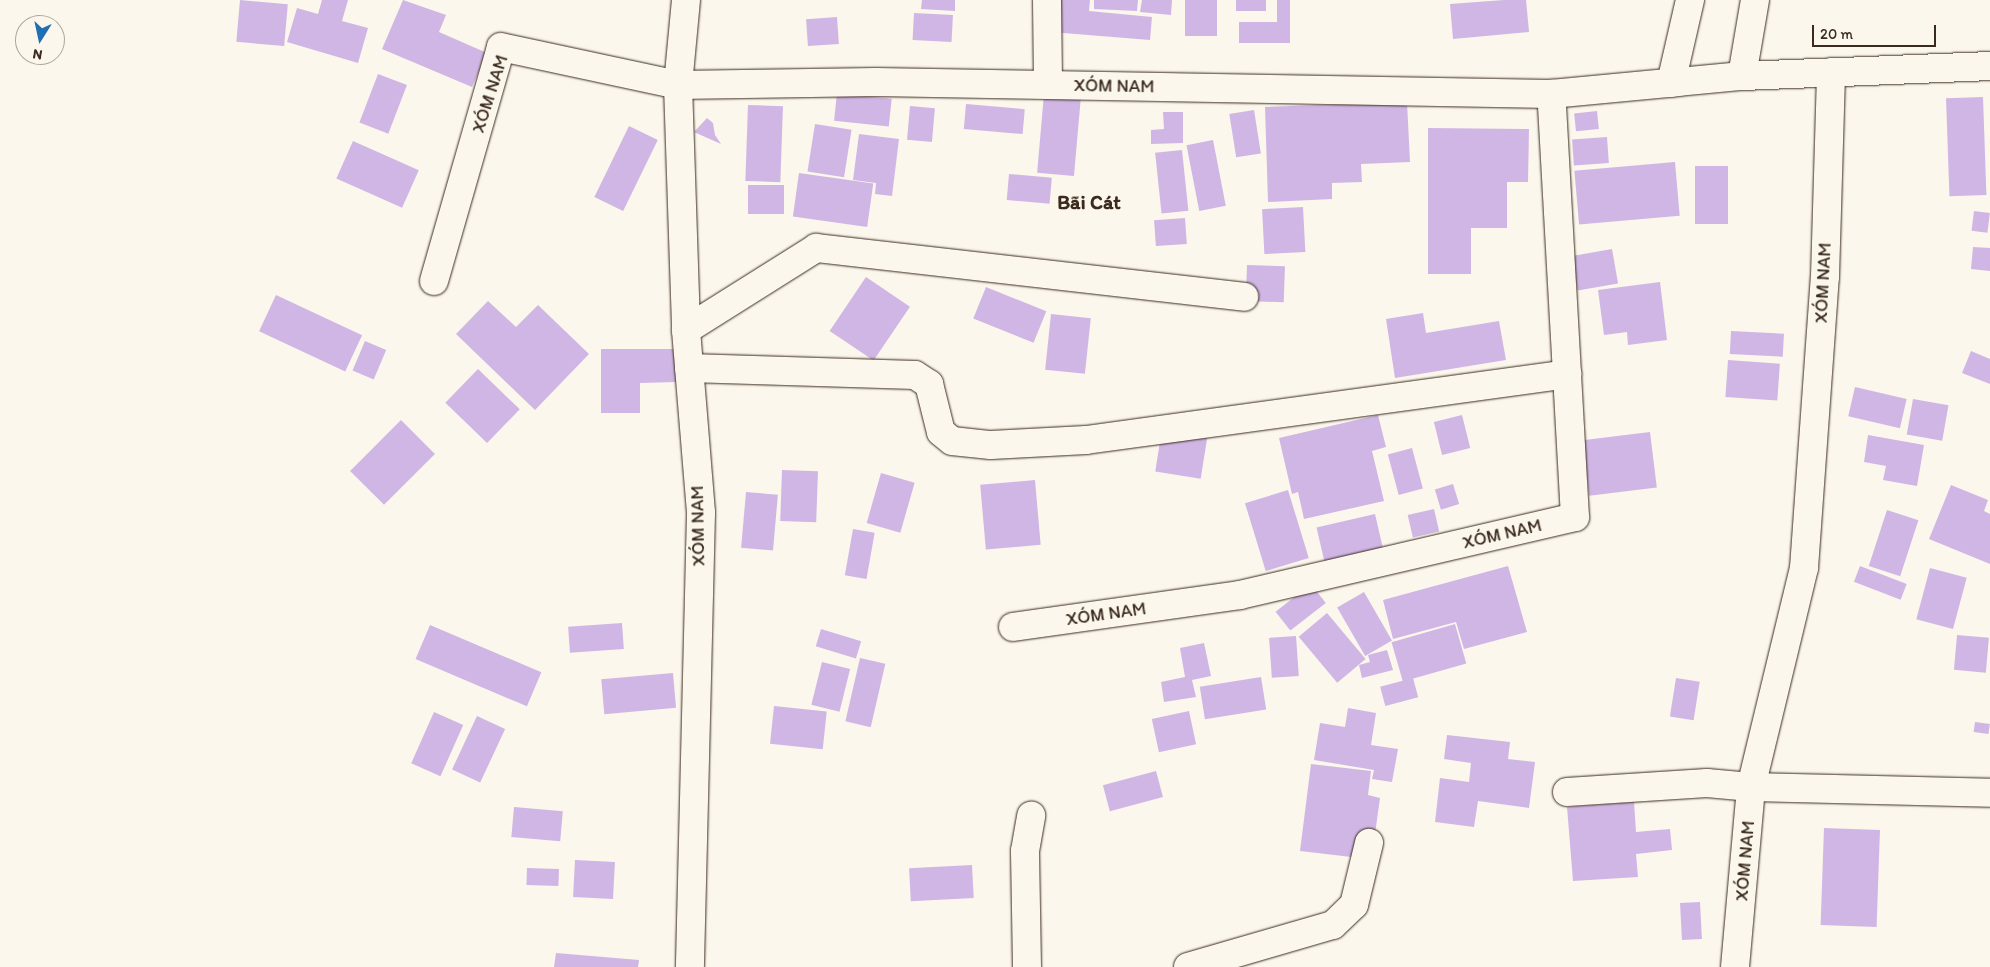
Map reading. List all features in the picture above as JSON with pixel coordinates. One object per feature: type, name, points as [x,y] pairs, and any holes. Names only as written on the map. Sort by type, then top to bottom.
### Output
[{"type":"street","name":"XÓM NAM","points":[[686,0],[678,85],[686,330],[701,513],[690,967]]},
{"type":"street","points":[[1047,0],[1048,85]]},
{"type":"street","points":[[1671,83],[1690,0]]},
{"type":"street","points":[[1742,76],[1755,0]]},
{"type":"street","name":"XÓM NAM","points":[[434,281],[501,47],[678,85],[876,82],[1551,94],[1742,76],[1990,66]]},
{"type":"street","name":"XÓM NAM","points":[[1735,967],[1751,787],[1804,568],[1825,277],[1831,72]]},
{"type":"street","name":"XÓM NAM","points":[[1013,627],[1240,595],[1575,517],[1551,94]]},
{"type":"street","points":[[686,330],[816,248],[1244,297]]},
{"type":"street","points":[[689,368],[915,375],[929,384],[941,432],[952,441],[991,445],[1086,440],[1567,374]]},
{"type":"street","points":[[1567,792],[1707,783],[1751,787],[1990,793]]},
{"type":"street","points":[[1026,967],[1025,851],[1031,816]]},
{"type":"street","points":[[1188,967],[1333,925],[1354,905],[1369,843]]},
{"type":"building","points":[[240,0],[288,4],[284,46],[236,42]]},
{"type":"building","points":[[322,0],[348,0],[342,21],[368,28],[358,63],[287,42],[297,8],[318,14]]},
{"type":"building","points":[[403,0],[446,15],[439,32],[487,53],[472,87],[382,49]]},
{"type":"building","points":[[922,0],[955,0],[955,11],[921,9]]},
{"type":"building","points":[[1053,0],[1090,0],[1089,11],[1152,17],[1150,40],[1051,32]]},
{"type":"building","points":[[1094,0],[1138,0],[1137,11],[1094,9]]},
{"type":"building","points":[[1142,0],[1172,0],[1171,15],[1140,12]]},
{"type":"building","points":[[1185,0],[1217,0],[1217,36],[1185,36]]},
{"type":"building","points":[[1236,0],[1266,0],[1266,11],[1236,11]]},
{"type":"building","points":[[1277,0],[1290,0],[1290,43],[1239,43],[1239,22],[1277,22]]},
{"type":"building","points":[[1526,0],[1529,32],[1453,39],[1450,4]]},
{"type":"building","points":[[914,13],[953,15],[952,42],[913,40]]},
{"type":"building","points":[[837,17],[839,44],[808,46],[806,19]]},
{"type":"building","points":[[378,74],[407,85],[388,134],[359,123]]},
{"type":"building","points":[[837,93],[892,99],[889,127],[834,121]]},
{"type":"building","points":[[1044,94],[1081,97],[1074,176],[1037,173]]},
{"type":"building","points":[[1983,97],[1986,195],[1949,196],[1946,98]]},
{"type":"building","points":[[1407,102],[1410,162],[1361,164],[1362,182],[1332,183],[1332,199],[1268,202],[1265,107]]},
{"type":"building","points":[[966,104],[1025,109],[1023,134],[964,129]]},
{"type":"building","points":[[748,105],[783,106],[780,182],[745,181]]},
{"type":"building","points":[[910,106],[935,108],[932,142],[907,140]]},
{"type":"building","points":[[1254,110],[1261,153],[1236,157],[1229,114]]},
{"type":"building","points":[[1597,111],[1599,129],[1576,131],[1574,113]]},
{"type":"building","points":[[1163,112],[1183,112],[1183,143],[1151,144],[1151,130],[1164,129]]},
{"type":"building","points":[[707,118],[713,123],[715,135],[721,144],[694,132]]},
{"type":"building","points":[[815,124],[852,130],[844,177],[807,171]]},
{"type":"building","points":[[629,126],[658,140],[623,211],[594,197]]},
{"type":"building","points":[[1428,128],[1529,129],[1528,182],[1507,182],[1507,228],[1471,228],[1471,274],[1428,274]]},
{"type":"building","points":[[859,134],[899,139],[892,196],[875,194],[876,183],[853,180]]},
{"type":"building","points":[[1607,137],[1609,163],[1574,165],[1572,139]]},
{"type":"building","points":[[1213,140],[1226,206],[1199,211],[1186,145]]},
{"type":"building","points":[[353,141],[419,170],[402,208],[336,178]]},
{"type":"building","points":[[1182,150],[1188,211],[1162,213],[1155,153]]},
{"type":"building","points":[[1675,162],[1680,216],[1579,225],[1574,171]]},
{"type":"building","points":[[1695,166],[1728,166],[1728,224],[1695,224]]},
{"type":"building","points":[[799,173],[873,183],[867,227],[793,217]]},
{"type":"building","points":[[1009,174],[1052,178],[1050,204],[1007,200]]},
{"type":"building","points":[[748,185],[784,185],[784,214],[748,214]]},
{"type":"building","points":[[1303,207],[1305,252],[1264,254],[1262,209]]},
{"type":"building","points":[[1974,211],[1990,213],[1987,233],[1972,231]]},
{"type":"building","points":[[1185,218],[1187,244],[1156,246],[1154,220]]},
{"type":"building","points":[[1973,247],[1990,248],[1990,271],[1971,269]]},
{"type":"building","points":[[1612,249],[1618,283],[1578,291],[1572,256]]},
{"type":"building","points":[[1247,265],[1285,266],[1284,302],[1246,301]]},
{"type":"building","points":[[866,277],[910,307],[874,361],[830,331]]},
{"type":"building","points":[[1660,282],[1667,340],[1628,345],[1627,332],[1604,335],[1598,290]]},
{"type":"building","points":[[986,287],[1046,311],[1034,343],[973,319]]},
{"type":"building","points":[[276,295],[362,335],[345,371],[259,331]]},
{"type":"building","points":[[488,301],[516,327],[538,305],[589,354],[535,410],[456,334]]},
{"type":"building","points":[[1423,313],[1426,333],[1499,321],[1506,360],[1395,378],[1386,319]]},
{"type":"building","points":[[1051,314],[1091,318],[1085,374],[1045,370]]},
{"type":"building","points":[[1731,331],[1784,334],[1783,357],[1730,354]]},
{"type":"building","points":[[365,341],[386,350],[374,379],[352,370]]},
{"type":"building","points":[[601,349],[677,349],[677,382],[640,383],[640,413],[601,413]]},
{"type":"building","points":[[1971,351],[1990,359],[1990,384],[1962,373]]},
{"type":"building","points":[[1728,360],[1780,364],[1777,401],[1725,397]]},
{"type":"building","points":[[478,369],[520,409],[487,443],[445,403]]},
{"type":"building","points":[[1855,387],[1907,399],[1900,428],[1848,416]]},
{"type":"building","points":[[1913,399],[1948,405],[1942,441],[1907,434]]},
{"type":"building","points":[[1378,415],[1386,447],[1372,451],[1384,501],[1304,519],[1298,492],[1292,494],[1279,438]]},
{"type":"building","points":[[1462,415],[1470,448],[1442,455],[1434,422]]},
{"type":"building","points":[[401,420],[435,454],[384,505],[350,471]]},
{"type":"building","points":[[1162,429],[1207,436],[1201,479],[1155,471]]},
{"type":"building","points":[[1650,432],[1657,488],[1589,496],[1583,440]]},
{"type":"building","points":[[1868,435],[1924,445],[1917,486],[1883,480],[1886,466],[1864,462]]},
{"type":"building","points":[[1412,448],[1423,489],[1399,495],[1388,454]]},
{"type":"building","points":[[782,470],[818,471],[816,522],[780,521]]},
{"type":"building","points":[[881,473],[915,483],[900,533],[867,523]]},
{"type":"building","points":[[1035,480],[1041,545],[986,550],[980,485]]},
{"type":"building","points":[[1453,484],[1459,504],[1441,510],[1435,490]]},
{"type":"building","points":[[1951,485],[1988,500],[1984,511],[1990,514],[1990,564],[1929,539]]},
{"type":"building","points":[[1288,490],[1309,558],[1266,571],[1245,503]]},
{"type":"building","points":[[746,492],[778,495],[773,551],[741,548]]},
{"type":"building","points":[[1434,509],[1439,531],[1413,537],[1408,515]]},
{"type":"building","points":[[1887,510],[1918,520],[1900,576],[1869,566]]},
{"type":"building","points":[[1375,514],[1383,549],[1325,563],[1317,527]]},
{"type":"building","points":[[853,529],[875,533],[867,579],[845,575]]},
{"type":"building","points":[[1508,566],[1527,632],[1464,649],[1456,622],[1393,639],[1383,600]]},
{"type":"building","points":[[1860,566],[1907,584],[1901,600],[1854,582]]},
{"type":"building","points":[[1930,568],[1967,578],[1953,629],[1916,619]]},
{"type":"building","points":[[1311,584],[1326,603],[1290,631],[1276,612]]},
{"type":"building","points":[[1364,592],[1392,640],[1365,656],[1337,608]]},
{"type":"building","points":[[1327,613],[1366,659],[1337,683],[1299,637]]},
{"type":"building","points":[[622,623],[624,649],[570,653],[568,627]]},
{"type":"building","points":[[1455,624],[1466,663],[1403,682],[1392,642]]},
{"type":"building","points":[[430,625],[541,672],[527,706],[416,659]]},
{"type":"building","points":[[821,629],[861,641],[856,658],[816,646]]},
{"type":"building","points":[[1957,635],[1989,638],[1986,673],[1954,670]]},
{"type":"building","points":[[1296,636],[1299,676],[1272,678],[1269,638]]},
{"type":"building","points":[[1204,643],[1211,676],[1192,680],[1196,697],[1164,702],[1161,682],[1185,677],[1180,648]]},
{"type":"building","points":[[1387,650],[1393,670],[1362,678],[1359,665],[1370,662],[1368,655]]},
{"type":"building","points":[[860,658],[885,664],[871,727],[845,721]]},
{"type":"building","points":[[822,662],[850,669],[839,712],[811,705]]},
{"type":"building","points":[[673,673],[676,708],[604,714],[601,679]]},
{"type":"building","points":[[1261,677],[1266,710],[1205,719],[1200,687]]},
{"type":"building","points":[[1413,678],[1418,697],[1385,706],[1380,687]]},
{"type":"building","points":[[1676,678],[1700,682],[1694,720],[1670,717]]},
{"type":"building","points":[[774,706],[827,712],[823,749],[770,744]]},
{"type":"building","points":[[1348,708],[1376,713],[1371,745],[1398,749],[1392,782],[1372,779],[1374,770],[1314,760],[1320,723],[1345,727]]},
{"type":"building","points":[[1189,711],[1196,744],[1159,752],[1152,719]]},
{"type":"building","points":[[434,712],[463,725],[440,776],[411,763]]},
{"type":"building","points":[[477,716],[505,729],[480,783],[452,769]]},
{"type":"building","points":[[1975,722],[1990,724],[1988,734],[1974,732]]},
{"type":"building","points":[[1447,735],[1510,742],[1508,759],[1535,762],[1529,808],[1478,801],[1474,827],[1435,822],[1440,778],[1469,782],[1471,763],[1444,759]]},
{"type":"building","points":[[1311,764],[1371,771],[1368,795],[1380,798],[1375,834],[1360,858],[1300,851]]},
{"type":"building","points":[[1156,771],[1163,797],[1110,811],[1103,785]]},
{"type":"building","points":[[1634,802],[1636,832],[1670,829],[1672,850],[1636,854],[1638,877],[1573,881],[1567,807]]},
{"type":"building","points":[[514,807],[563,811],[560,841],[511,837]]},
{"type":"building","points":[[1824,828],[1880,830],[1877,927],[1821,925]]},
{"type":"building","points":[[575,860],[615,862],[613,899],[573,897]]},
{"type":"building","points":[[972,865],[974,898],[911,901],[909,868]]},
{"type":"building","points":[[527,868],[559,869],[558,886],[526,885]]},
{"type":"building","points":[[1700,902],[1702,939],[1682,940],[1680,903]]},
{"type":"building","points":[[556,953],[639,960],[638,967],[554,967]]},
{"type":"district","name":"Bãi Cát","points":[[1089,202]]}]
